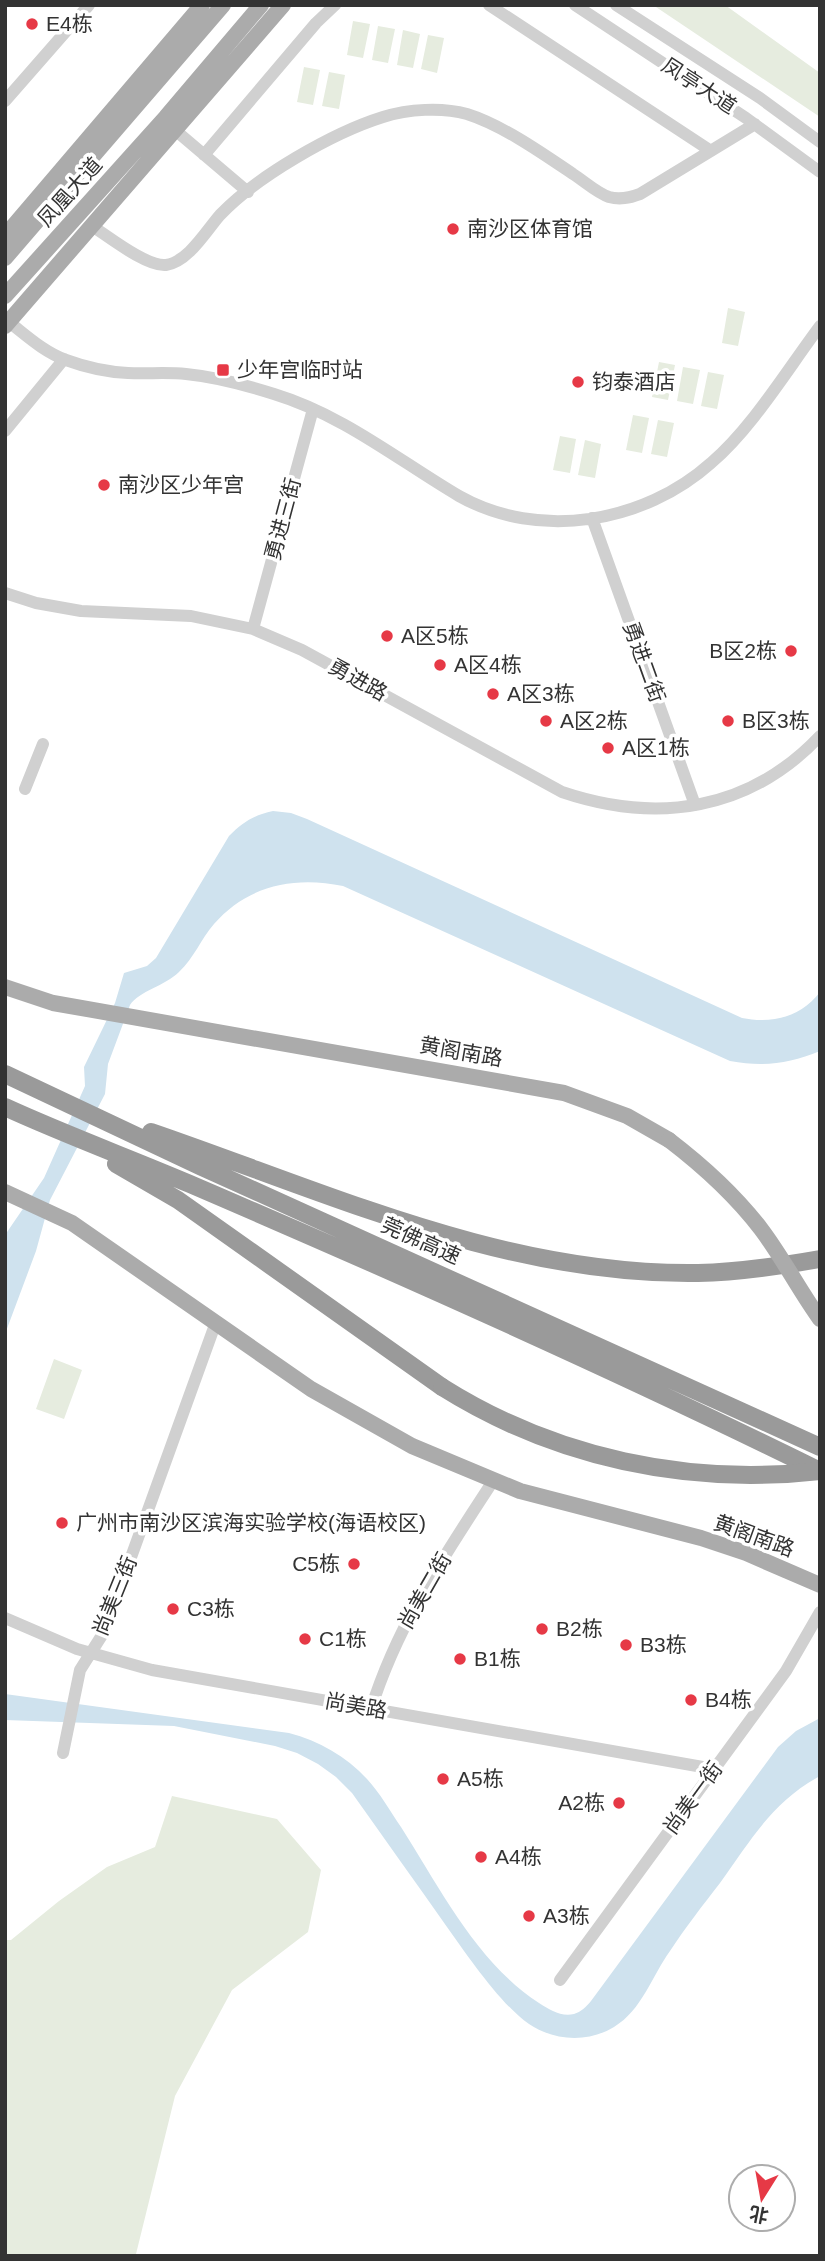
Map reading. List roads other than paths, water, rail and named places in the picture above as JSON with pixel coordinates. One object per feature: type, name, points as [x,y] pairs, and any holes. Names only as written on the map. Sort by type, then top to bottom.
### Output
[{"type":"highway","points":[[5,1074],[204,1159],[452,1238],[579,1264],[658,1272],[742,1270],[820,1259]]},
{"type":"highway","name":"莞佛高速","points":[[5,1107],[189,1184],[527,1333],[816,1469]]},
{"type":"highway","points":[[54,1129],[178,1200],[442,1387],[474,1407],[515,1427],[553,1442],[662,1470],[757,1475],[816,1469]]},
{"type":"highway","name":"莞佛高速","points":[[204,1159],[819,1447]]},
{"type":"main road","points":[[5,236],[202,5]]},
{"type":"main road","name":"凤凰大道","points":[[5,258],[223,5]]},
{"type":"main road","points":[[7,324],[92,226],[261,5]]},
{"type":"main road","points":[[171,124],[283,5]]},
{"type":"main road","name":"凤凰大道","points":[[5,296],[171,124]]},
{"type":"main road","name":"黄阁南路","points":[[5,987],[53,1003],[564,1093],[627,1115],[669,1140],[702,1167],[747,1213],[774,1247],[820,1320]]},
{"type":"main road","name":"黄阁南路","points":[[5,1192],[72,1223],[311,1390],[423,1451],[520,1491],[701,1538],[746,1553],[820,1585]]},
{"type":"street","points":[[5,102],[89,5]]},
{"type":"street","points":[[204,155],[316,23],[335,5]]},
{"type":"street","points":[[489,5],[711,151]]},
{"type":"street","name":"凤亭大道","points":[[575,5],[755,124],[820,172]]},
{"type":"street","name":"凤亭大道","points":[[615,5],[760,98],[820,142]]},
{"type":"street","points":[[92,226],[153,264],[165,265],[181,258],[222,213],[284,167],[328,141],[384,116],[415,111],[447,110],[467,114],[528,145],[606,196],[622,199],[640,194],[755,124]]},
{"type":"street","points":[[171,124],[248,192]]},
{"type":"street","points":[[7,324],[64,359],[107,371],[188,374],[262,390],[313,409],[354,430],[480,506],[524,519],[569,521],[636,508],[695,477],[712,463],[742,430],[820,326]]},
{"type":"street","points":[[5,431],[64,359]]},
{"type":"street","name":"勇进三街","points":[[253,629],[313,409]]},
{"type":"street","name":"勇进二街","points":[[592,518],[695,805]]},
{"type":"street","name":"勇进路","points":[[5,593],[36,603],[81,611],[191,616],[253,629],[302,650],[562,792],[623,808],[654,810],[695,805],[739,792],[788,765],[820,736]]},
{"type":"street","points":[[25,789],[43,744]]},
{"type":"street","name":"尚美三街","points":[[63,1753],[80,1670],[104,1632],[216,1322]]},
{"type":"street","name":"尚美二街","points":[[371,1709],[405,1622],[493,1480]]},
{"type":"street","name":"尚美一街","points":[[560,1980],[786,1671],[820,1612]]},
{"type":"street","name":"尚美路","points":[[5,1618],[90,1654],[152,1670],[714,1769]]},
{"type":"water","points":[[273,811],[291,813],[307,819],[742,1018],[764,1020],[785,1017],[804,1007],[820,992],[820,1051],[776,1063],[730,1061],[343,886],[290,883],[257,892],[227,911],[214,924],[179,972],[139,996],[130,1005],[108,1064],[105,1094],[50,1200],[36,1251],[5,1334],[5,1235],[44,1178],[85,1086],[84,1067],[115,1003],[124,973],[147,966],[156,958],[229,836],[249,820]]},
{"type":"water","points":[[5,1694],[289,1733],[331,1750],[359,1771],[376,1790],[478,1946],[517,1986],[539,2003],[565,2015],[579,2012],[591,2001],[778,1747],[796,1731],[820,1718],[820,1776],[788,1798],[764,1823],[682,1934],[646,1992],[624,2020],[593,2036],[560,2037],[529,2024],[507,2005],[464,1951],[352,1793],[318,1764],[275,1746],[174,1726],[5,1720]]},
{"type":"place","name":"E4栋","points":[[32,24]]},
{"type":"place","name":"南沙区体育馆","points":[[453,229]]},
{"type":"place","name":"少年宫临时站","points":[[223,370]]},
{"type":"place","name":"钧泰酒店","points":[[578,382]]},
{"type":"place","name":"南沙区少年宫","points":[[104,485]]},
{"type":"place","name":"A区5栋","points":[[387,636]]},
{"type":"place","name":"B区2栋","points":[[791,651]]},
{"type":"place","name":"A区4栋","points":[[440,665]]},
{"type":"place","name":"A区3栋","points":[[493,694]]},
{"type":"place","name":"A区2栋","points":[[546,721]]},
{"type":"place","name":"B区3栋","points":[[728,721]]},
{"type":"place","name":"A区1栋","points":[[608,748]]},
{"type":"place","name":"广州市南沙区滨海实验学校(海语校区)","points":[[62,1523]]},
{"type":"place","name":"C5栋","points":[[354,1564]]},
{"type":"place","name":"C3栋","points":[[173,1609]]},
{"type":"place","name":"B2栋","points":[[542,1629]]},
{"type":"place","name":"C1栋","points":[[305,1639]]},
{"type":"place","name":"B3栋","points":[[626,1645]]},
{"type":"place","name":"B1栋","points":[[460,1659]]},
{"type":"place","name":"B4栋","points":[[691,1700]]},
{"type":"place","name":"A5栋","points":[[443,1779]]},
{"type":"place","name":"A2栋","points":[[619,1803]]},
{"type":"place","name":"A4栋","points":[[481,1857]]},
{"type":"place","name":"A3栋","points":[[529,1916]]}]
